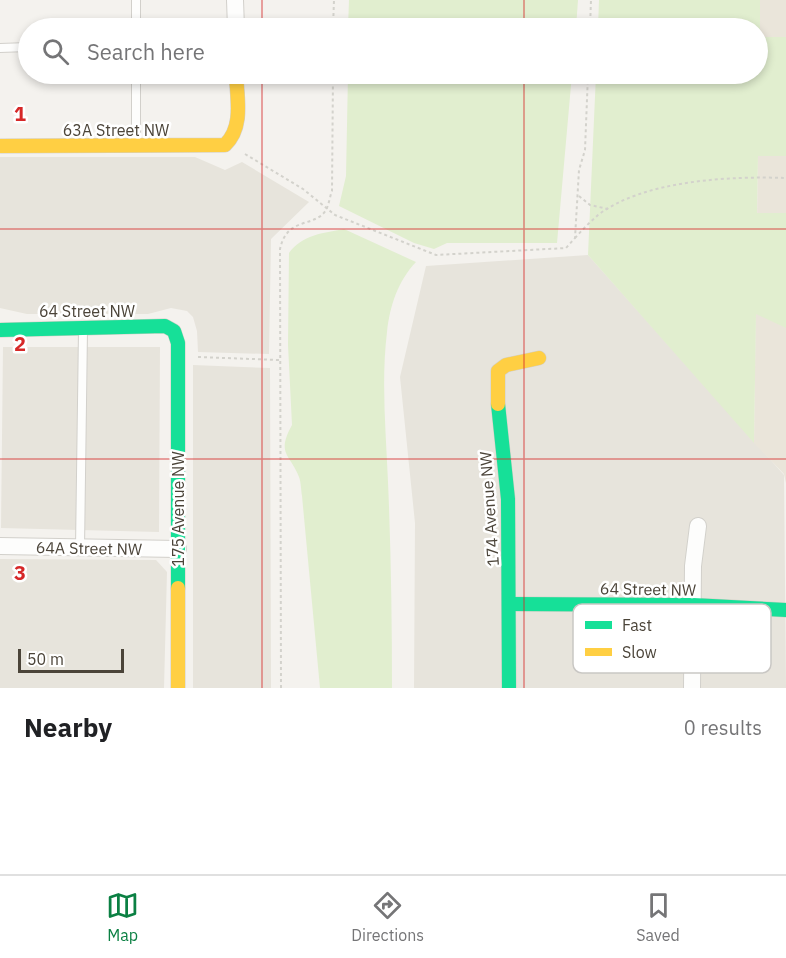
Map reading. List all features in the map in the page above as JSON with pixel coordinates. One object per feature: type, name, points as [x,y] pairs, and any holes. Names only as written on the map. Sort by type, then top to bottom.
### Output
[{"type":"street","points":[[236,0],[236,18]]},
{"type":"street","points":[[231,141],[236,129],[236,84]]},
{"type":"street","name":"63A Street NW","points":[[0,146],[215,147],[231,141]]},
{"type":"street","name":"64 Street NW","points":[[0,330],[165,326],[174,331]]},
{"type":"street","name":"175 Avenue NW","points":[[174,331],[178,343],[178,688]]},
{"type":"street","name":"174 Avenue NW","points":[[509,688],[508,499],[496,388],[498,371],[506,365],[539,358]]},
{"type":"street","points":[[693,604],[693,566],[698,526]]},
{"type":"street","name":"64A Street NW","points":[[0,546],[178,549]]},
{"type":"street","name":"64 Street NW","points":[[510,604],[573,604]]},
{"type":"street","name":"64 Street NW","points":[[771,609],[786,610]]},
{"type":"street","points":[[692,673],[692,688]]},
{"type":"lane","points":[[136,0],[136,18]]},
{"type":"lane","points":[[0,48],[18,47]]},
{"type":"lane","points":[[136,84],[136,147]]},
{"type":"lane","points":[[80,549],[83,327]]},
{"type":"path","points":[[333,18],[334,0]]},
{"type":"path","points":[[590,18],[591,0]]},
{"type":"path","points":[[281,688],[279,360],[282,241],[293,228],[304,221],[314,220],[326,210],[332,191],[333,84]]},
{"type":"path","points":[[575,238],[579,170],[585,150],[588,84]]},
{"type":"path","points":[[231,141],[250,159],[318,199],[326,210],[345,220],[436,255],[566,248],[608,209],[636,195],[653,190],[724,180],[786,178]]},
{"type":"path","points":[[578,194],[590,205],[608,209]]},
{"type":"path","points":[[177,357],[279,360]]},
{"type":"shaded area","points":[[760,0],[786,0],[786,483],[784,474],[754,443],[759,84],[768,84],[768,18],[760,18]]},
{"type":"shaded area","points":[[0,157],[195,157],[225,170],[242,162],[309,202],[271,239],[269,354],[198,352],[197,331],[193,317],[187,311],[171,308],[148,314],[27,314],[0,308]]},
{"type":"shaded area","points":[[588,255],[784,475],[786,688],[414,688],[415,523],[400,377],[426,266]]},
{"type":"shaded area","points":[[3,347],[160,347],[159,532],[1,528]]},
{"type":"shaded area","points":[[193,365],[270,368],[271,688],[193,688]]},
{"type":"shaded area","points":[[0,559],[156,560],[167,572],[164,688],[0,688]]},
{"type":"green space","points":[[349,0],[578,0],[577,18],[348,18]]},
{"type":"green space","points":[[599,0],[760,0],[760,18],[598,18]]},
{"type":"green space","points":[[768,37],[786,37],[786,156],[758,156],[757,213],[786,213],[786,328],[756,314],[754,443],[588,255],[596,84],[768,84]]},
{"type":"green space","points":[[348,84],[571,84],[557,243],[447,243],[434,249],[414,243],[339,206],[346,176]]},
{"type":"green space","points":[[344,229],[416,262],[404,277],[393,303],[388,322],[385,351],[384,407],[391,559],[392,688],[320,688],[301,484],[285,448],[287,435],[292,425],[288,345],[289,253],[300,242]]},
{"type":"traffic: fast","points":[[0,330],[165,326],[174,331],[178,343],[178,588]]},
{"type":"traffic: fast","points":[[498,404],[508,499],[509,688]]},
{"type":"traffic: fast","points":[[510,604],[573,604]]},
{"type":"traffic: fast","points":[[771,609],[786,610]]},
{"type":"traffic: slow","points":[[0,146],[225,145],[231,138],[237,121],[237,84]]},
{"type":"traffic: slow","points":[[498,404],[498,371],[506,365],[539,358]]},
{"type":"traffic: slow","points":[[178,588],[178,688]]}]
